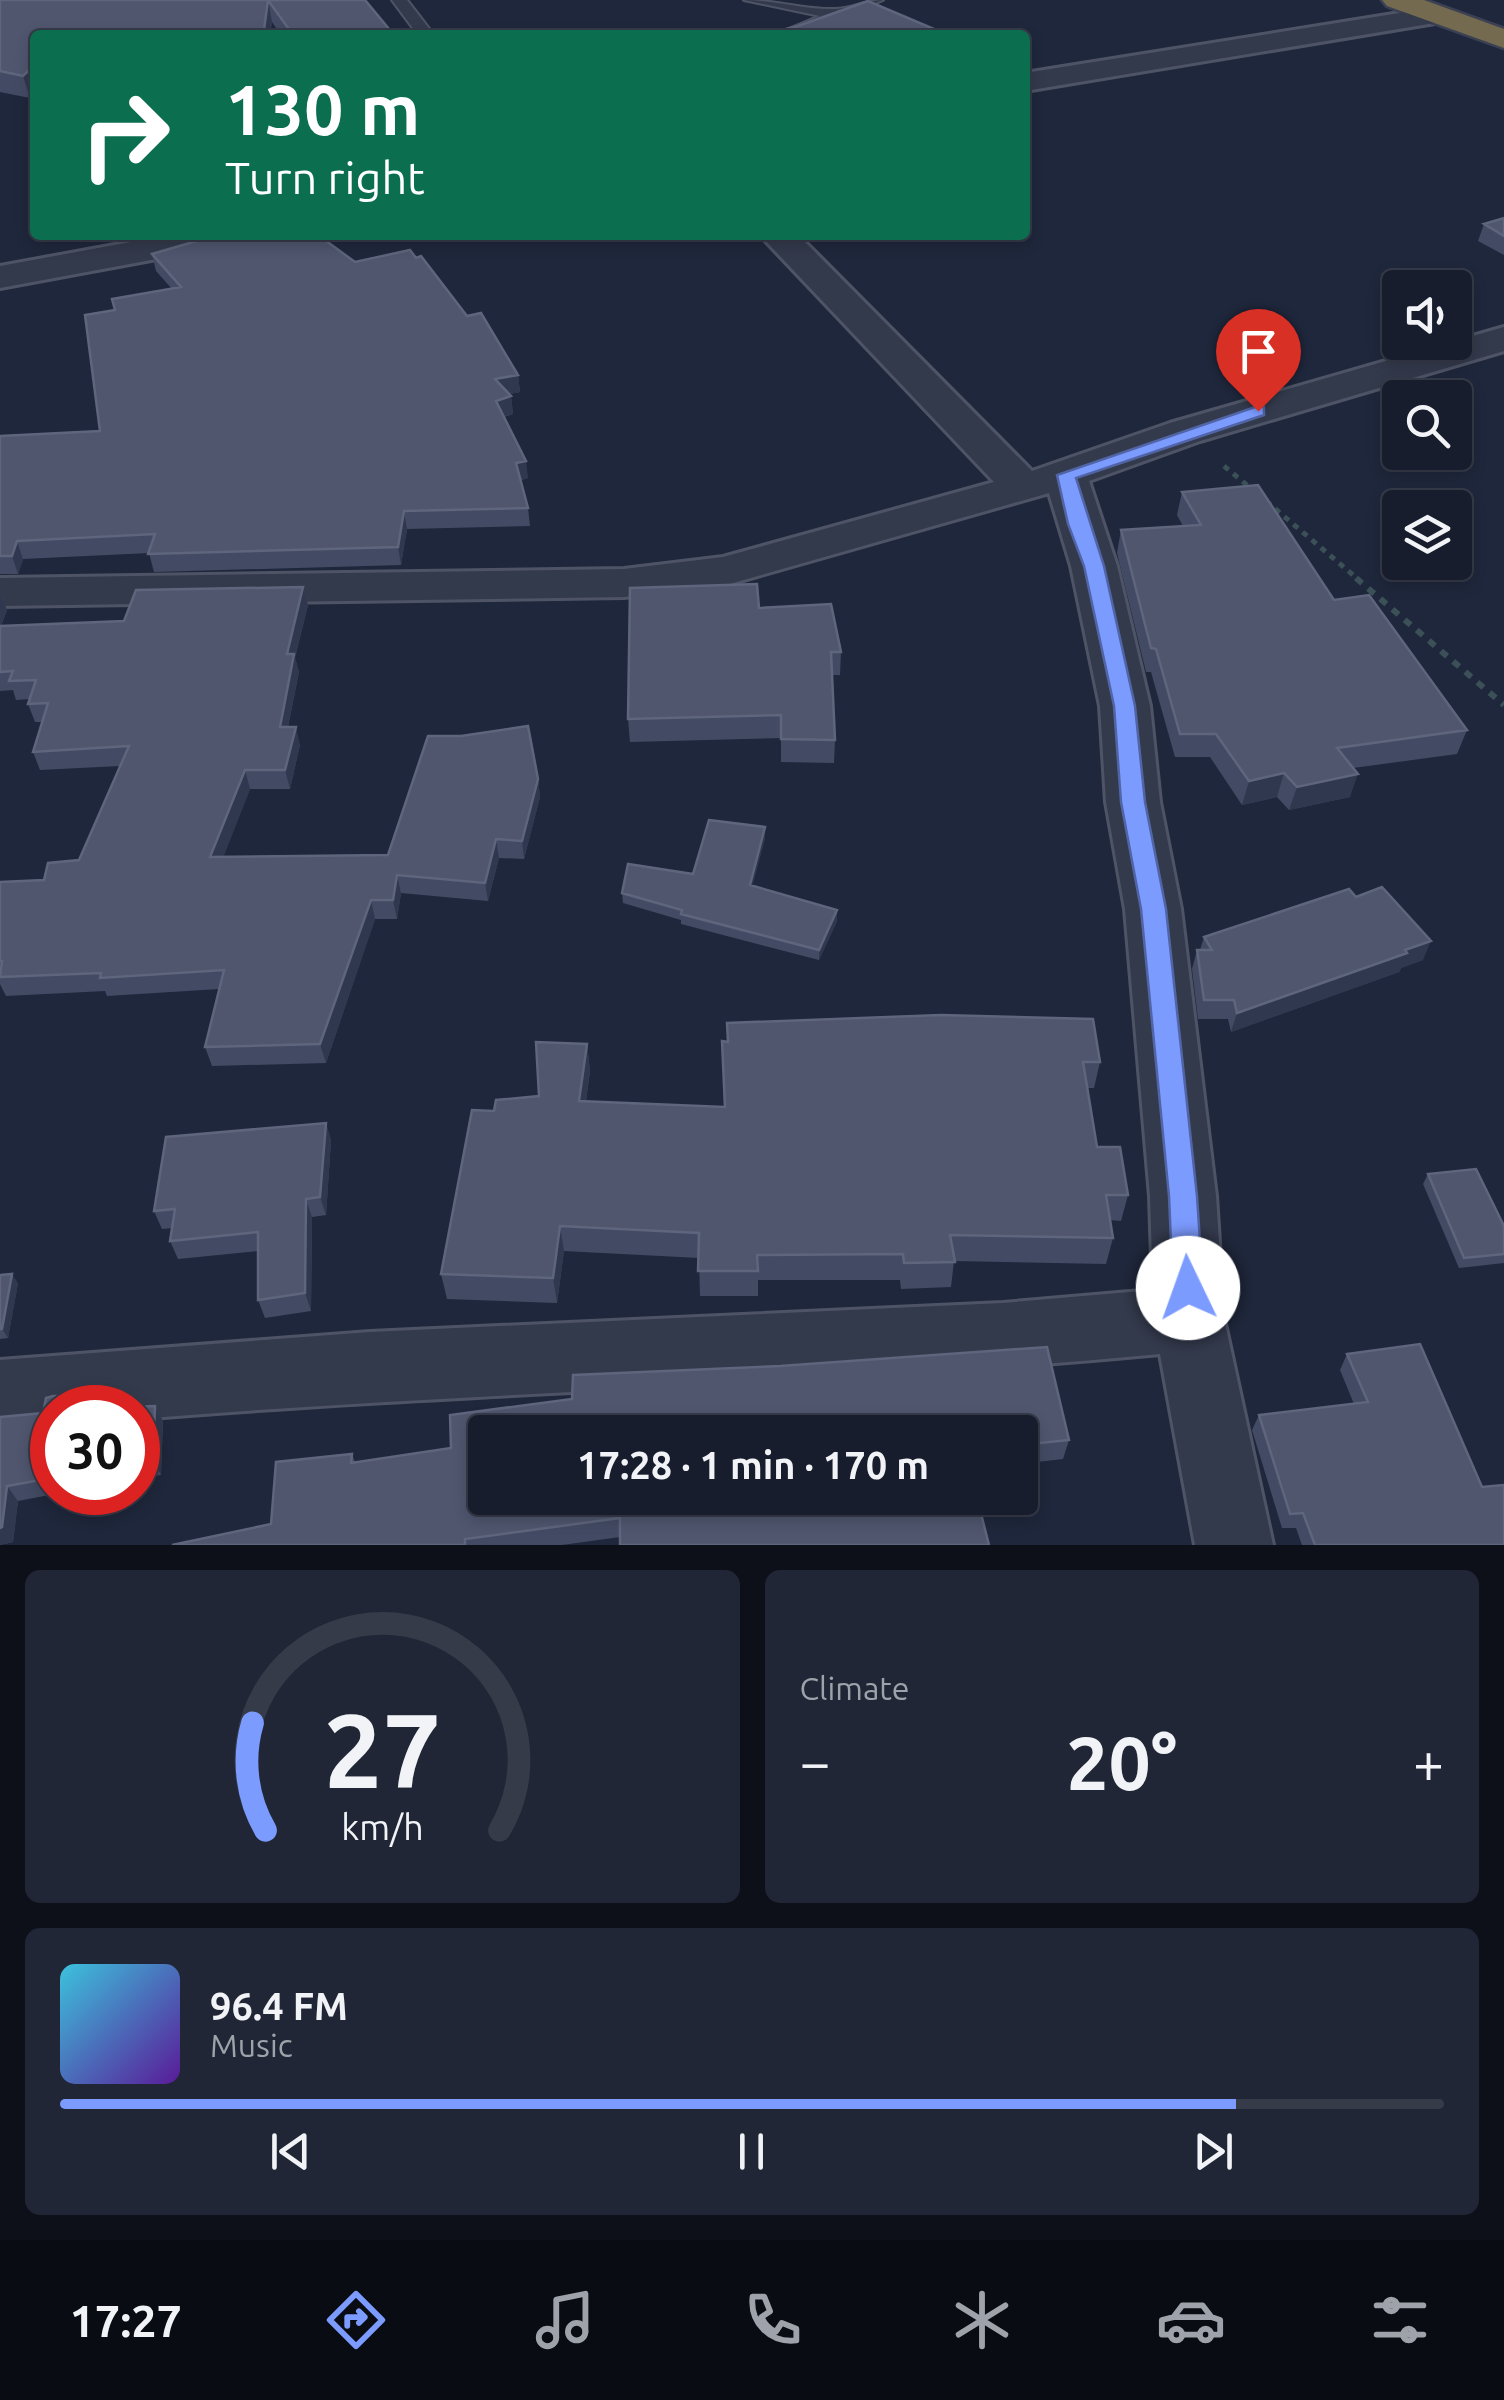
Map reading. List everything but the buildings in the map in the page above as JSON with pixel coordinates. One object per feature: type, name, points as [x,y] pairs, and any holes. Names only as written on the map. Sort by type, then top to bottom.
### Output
[{"type":"highway","points":[[1397,0],[1504,40]]},
{"type":"street","points":[[1030,81],[1437,15]]},
{"type":"street","points":[[0,277],[200,240]]},
{"type":"street","points":[[783,240],[1044,481],[1078,524],[1094,566],[1124,706],[1133,802],[1153,909],[1183,1196],[1189,1319],[1234,1545]]},
{"type":"street","points":[[0,592],[624,583],[726,571],[1044,481],[1185,432],[1504,339]]},
{"type":"street","points":[[0,1395],[370,1366],[1004,1336],[1189,1319]]},
{"type":"lane","points":[[399,0],[422,30]]},
{"type":"lane","points":[[752,0],[833,13]]},
{"type":"lane","points":[[794,30],[876,0]]},
{"type":"path","points":[[1185,432],[1504,705]]},
{"type":"route","points":[[1188,1288],[1183,1196],[1153,909],[1133,802],[1124,706],[1094,566],[1066,475],[1185,432],[1258,411]]}]
